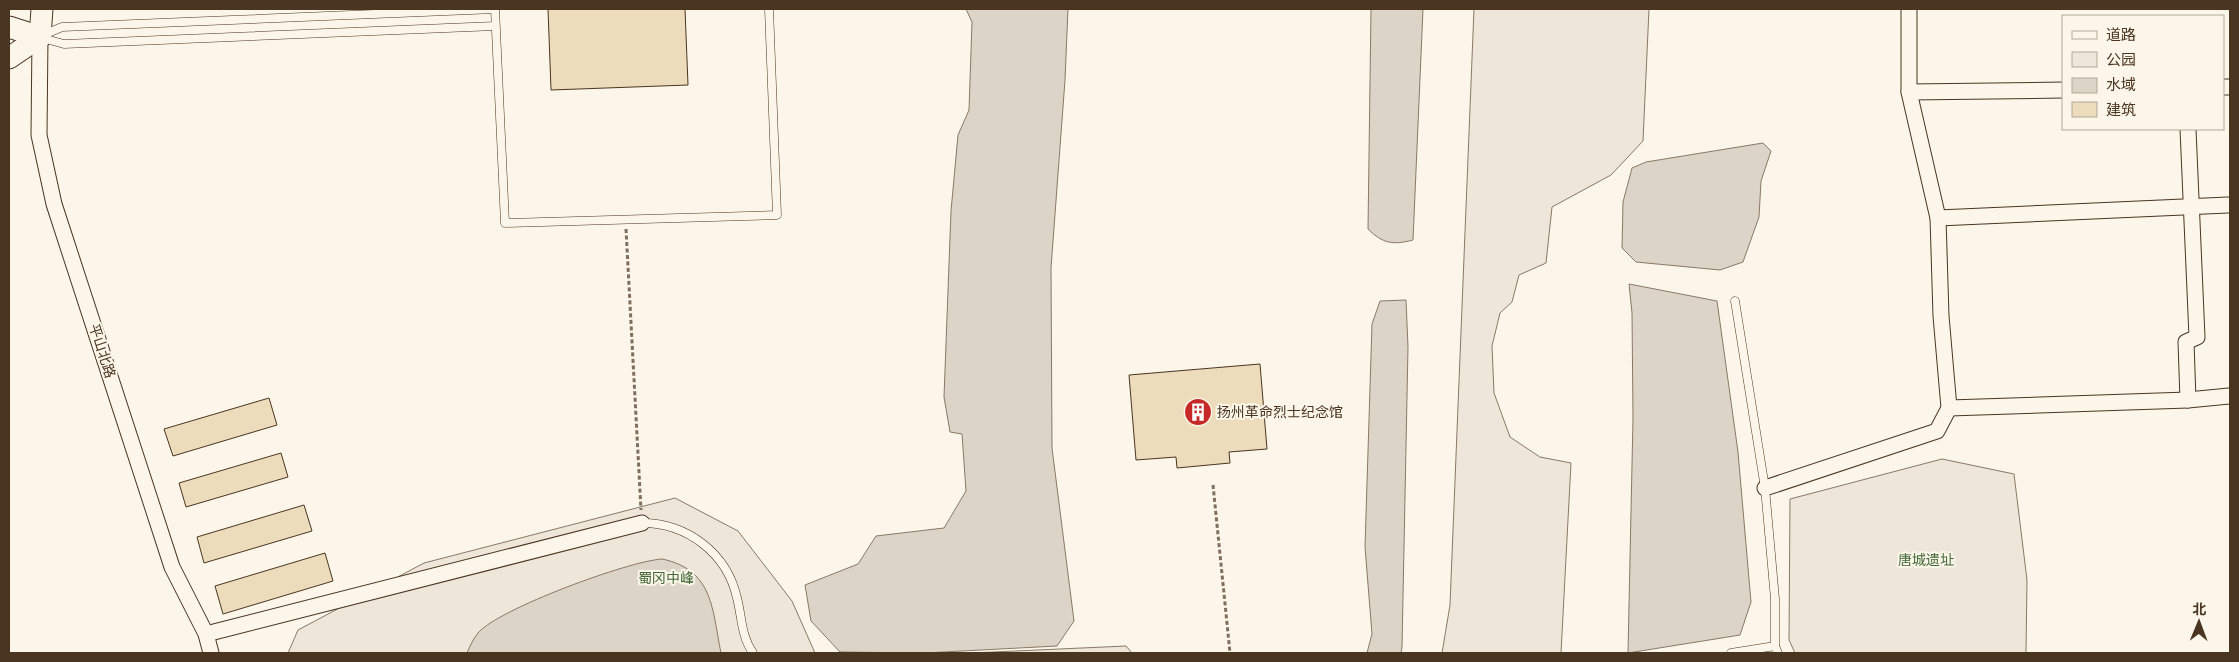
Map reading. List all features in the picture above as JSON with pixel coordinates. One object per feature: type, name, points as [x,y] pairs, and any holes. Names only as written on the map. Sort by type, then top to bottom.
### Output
[{"type":"street","points":[[40,37],[42,9]]},
{"type":"street","points":[[1765,488],[1937,431],[1949,408],[1941,316],[1938,218],[1909,92],[1909,9]]},
{"type":"street","points":[[9,27],[40,37]]},
{"type":"street","points":[[9,58],[40,37]]},
{"type":"street","name":"平山北路","points":[[40,37],[39,135],[54,204],[172,567],[206,634],[211,653]]},
{"type":"street","points":[[1909,92],[2062,90]]},
{"type":"street","points":[[2188,130],[2197,338],[2186,342],[2188,400]]},
{"type":"street","points":[[1938,218],[2228,205]]},
{"type":"street","points":[[1949,408],[2188,400],[2228,396]]},
{"type":"street","points":[[206,634],[642,523]]},
{"type":"lane","points":[[40,37],[62,27],[495,9],[494,26],[505,224],[626,218],[777,215],[769,9]]},
{"type":"lane","points":[[40,37],[64,44],[494,26]]},
{"type":"lane","points":[[1731,653],[1777,650],[1775,599],[1765,488],[1735,301]]},
{"type":"lane","points":[[642,523],[655,523],[680,530],[710,550],[724,565],[735,588],[741,625],[753,653]]},
{"type":"path","points":[[626,218],[642,523]]},
{"type":"path","points":[[1213,484],[1230,653]]},
{"type":"green space","points":[[1474,9],[1649,9],[1643,141],[1611,175],[1552,207],[1546,263],[1519,275],[1512,302],[1500,313],[1492,346],[1494,393],[1510,437],[1540,457],[1571,463],[1561,653],[1442,653],[1450,605]]},
{"type":"green space","name":"唐城遗址","points":[[1942,459],[2014,474],[2027,580],[2026,653],[1795,653],[1789,640],[1790,499]]},
{"type":"green space","name":"蜀冈中峰","points":[[675,498],[738,531],[792,601],[815,653],[288,653],[298,630],[424,563]]},
{"type":"green space","points":[[1126,646],[1132,653],[971,653]]},
{"type":"water","points":[[966,9],[1068,9],[1065,80],[1051,268],[1052,448],[1074,621],[1057,646],[924,653],[840,652],[811,621],[805,585],[858,564],[876,536],[944,528],[966,491],[962,434],[950,432],[944,397],[951,211],[958,135],[969,110],[972,22]]},
{"type":"water","points":[[1371,9],[1423,9],[1413,240],[1394,243],[1379,238],[1368,229]]},
{"type":"water","points":[[1763,143],[1771,151],[1761,181],[1759,217],[1743,262],[1720,270],[1636,262],[1622,248],[1623,202],[1632,168],[1646,162]]},
{"type":"water","points":[[1629,284],[1717,301],[1738,452],[1751,602],[1740,635],[1628,653],[1633,418],[1632,313]]},
{"type":"water","points":[[1406,300],[1408,347],[1402,647],[1401,653],[1367,653],[1372,634],[1365,547],[1372,324],[1380,301]]},
{"type":"water","points":[[662,559],[679,564],[692,572],[701,582],[708,594],[712,607],[721,653],[467,653],[478,633],[490,623],[511,612],[595,577],[622,568]]},
{"type":"building","points":[[548,9],[685,9],[688,85],[551,90]]},
{"type":"building","name":"扬州革命烈士纪念馆","points":[[1260,364],[1267,449],[1229,452],[1230,463],[1177,468],[1176,457],[1136,460],[1129,375]]},
{"type":"building","points":[[269,398],[277,425],[173,456],[164,429]]},
{"type":"building","points":[[281,453],[288,477],[186,507],[179,483]]},
{"type":"building","points":[[304,505],[312,531],[204,563],[197,537]]},
{"type":"building","points":[[325,553],[333,581],[223,614],[215,586]]},
{"type":"place","name":"扬州革命烈士纪念馆","points":[[1198,412]]}]
